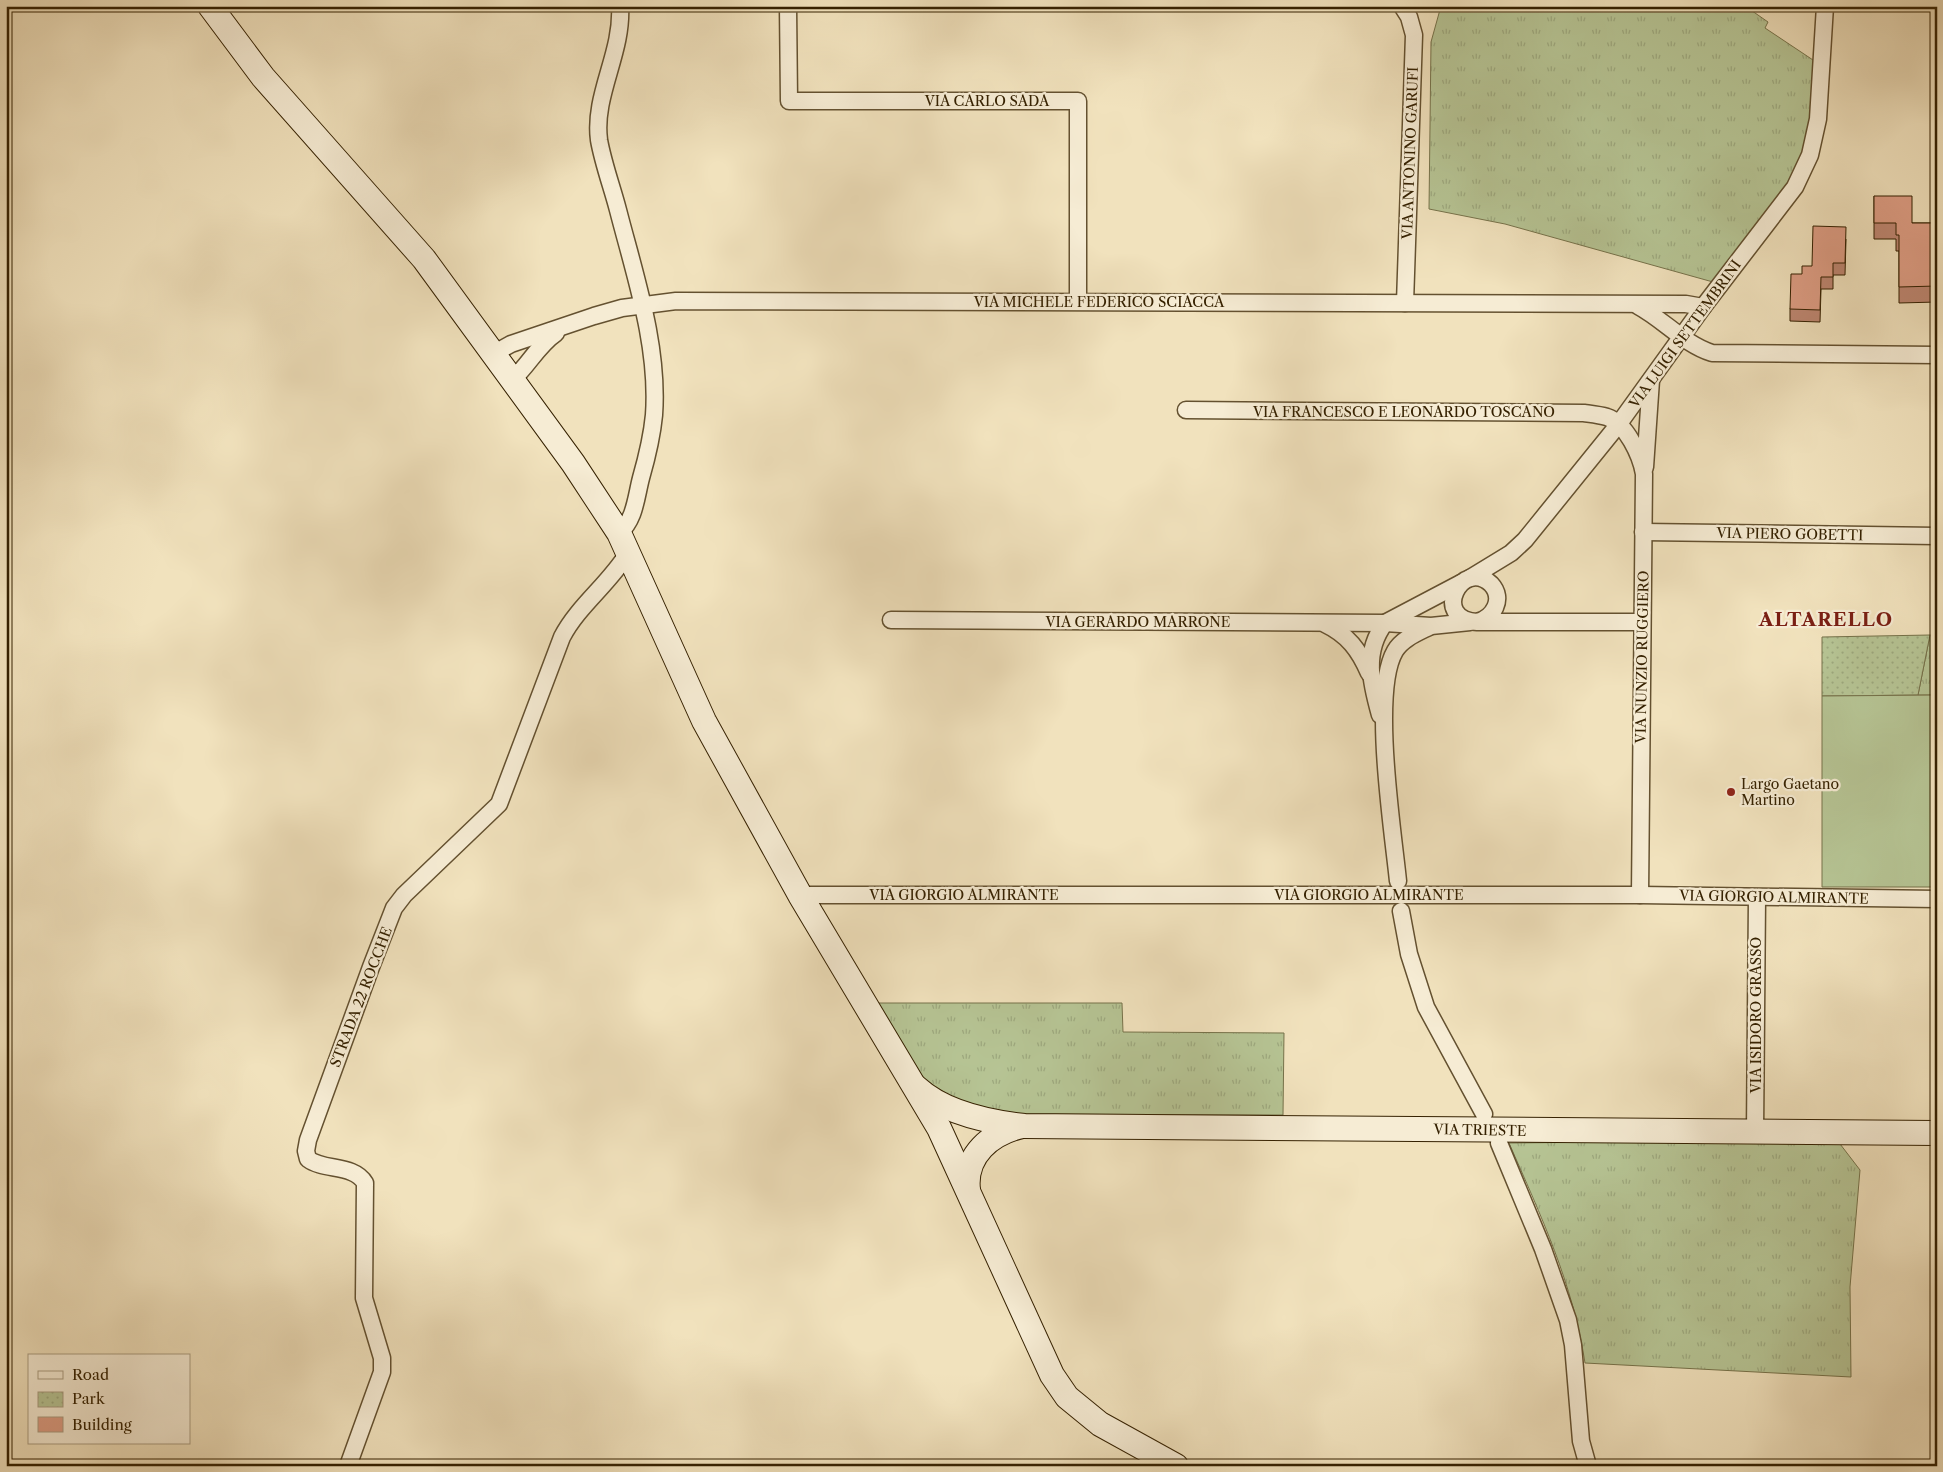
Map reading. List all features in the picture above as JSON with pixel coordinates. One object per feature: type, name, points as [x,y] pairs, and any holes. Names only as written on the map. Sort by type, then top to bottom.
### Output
[{"type":"street","points":[[210,6],[263,77],[424,259],[573,463],[624,543],[704,721],[800,895],[944,1138],[1052,1375],[1067,1397],[1100,1424],[1176,1466]]},
{"type":"street","points":[[620,6],[619,38],[600,107],[599,141],[643,304],[653,371],[652,431],[632,515],[626,527],[624,543]]},
{"type":"street","name":"VIA CARLO SADA","points":[[788,6],[789,101],[1078,101],[1078,301]]},
{"type":"street","name":"VIA ANTONINO GARUFI","points":[[1402,6],[1409,17],[1414,35],[1405,303]]},
{"type":"street","name":"VIA LUIGI SETTEMBRINI","points":[[1385,623],[1466,580],[1511,553],[1526,540],[1618,425],[1703,307],[1782,206],[1804,170],[1815,137],[1818,119],[1825,6]]},
{"type":"street","points":[[1821,47],[1837,6]]},
{"type":"street","name":"VIA MICHELE FEDERICO SCIACCA","points":[[493,354],[511,344],[594,316],[643,304],[676,301],[1686,304],[1703,307]]},
{"type":"street","points":[[1635,305],[1657,316],[1694,345],[1712,353],[1937,355]]},
{"type":"street","points":[[512,380],[545,342],[566,326]]},
{"type":"street","points":[[1644,474],[1651,380]]},
{"type":"street","name":"VIA FRANCESCO E LEONARDO TOSCANO","points":[[1186,410],[1584,413],[1608,418],[1618,425]]},
{"type":"street","name":"VIA NUNZIO RUGGIERO","points":[[1618,425],[1636,447],[1644,474],[1640,895]]},
{"type":"street","name":"VIA PIERO GOBETTI","points":[[1643,532],[1937,536]]},
{"type":"street","name":"STRADA 22 ROCCHE","points":[[348,1466],[382,1372],[382,1358],[364,1298],[365,1183],[361,1176],[353,1172],[315,1164],[308,1159],[306,1151],[308,1140],[394,908],[404,895],[499,804],[562,637],[574,618],[616,572],[624,543]]},
{"type":"street","points":[[1466,580],[1484,580],[1490,584],[1497,596],[1497,604],[1490,617],[1473,622],[1458,614],[1453,600],[1457,586],[1466,580]]},
{"type":"street","name":"VIA GERARDO MARRONE","points":[[891,620],[1385,623],[1431,626]]},
{"type":"street","points":[[1398,881],[1384,726],[1389,663],[1396,649],[1406,639],[1431,626],[1473,622],[1642,622]]},
{"type":"street","points":[[1323,623],[1335,629],[1355,646],[1370,676],[1384,726]]},
{"type":"street","points":[[1370,676],[1373,644],[1385,623]]},
{"type":"street","name":"VIA GIORGIO ALMIRANTE","points":[[800,895],[1640,895],[1937,899]]},
{"type":"street","name":"VIA ISIDORO GRASSO","points":[[1755,1133],[1756,898]]},
{"type":"street","points":[[1401,911],[1408,954],[1426,1007],[1484,1114]]},
{"type":"street","points":[[910,1082],[930,1099],[989,1130]]},
{"type":"street","points":[[944,1138],[946,1127],[951,1121],[959,1119],[989,1130]]},
{"type":"street","name":"VIA TRIESTE","points":[[989,1130],[1024,1126],[1937,1133]]},
{"type":"street","points":[[968,1190],[967,1180],[972,1162],[989,1130]]},
{"type":"street","points":[[1499,1143],[1543,1249],[1568,1320],[1573,1345],[1580,1417],[1581,1441],[1579,1460],[1575,1466]]},
{"type":"street","points":[[1580,1417],[1600,1466]]},
{"type":"street","points":[[1581,1441],[1588,1466]]},
{"type":"green space","points":[[1441,6],[1745,6],[1768,22],[1765,28],[1816,62],[1811,122],[1799,160],[1779,197],[1713,282],[1505,224],[1429,209],[1431,42]]},
{"type":"green space","points":[[1930,635],[1937,635],[1937,695],[1918,695]]},
{"type":"green space","points":[[1930,635],[1918,695],[1822,696],[1822,637]]},
{"type":"green space","points":[[1937,695],[1937,887],[1822,887],[1822,696]]},
{"type":"green space","points":[[877,1003],[1122,1003],[1123,1032],[1284,1033],[1283,1115],[1008,1114],[955,1099],[924,1079]]},
{"type":"green space","points":[[1837,1140],[1860,1170],[1850,1287],[1851,1377],[1585,1363],[1573,1306],[1555,1251],[1509,1143]]},
{"type":"building","points":[[1874,196],[1912,196],[1912,223],[1937,223],[1937,286],[1899,287],[1899,235],[1896,235],[1896,223],[1874,223]]},
{"type":"building","points":[[1813,226],[1846,227],[1845,263],[1833,263],[1833,277],[1821,277],[1820,310],[1790,309],[1791,274],[1802,274],[1802,266],[1812,266]]},
{"type":"place","name":"Largo Gaetano Martino","points":[[1731,792]]},
{"type":"district","name":"ALTARELLO","points":[[1826,619]]}]
